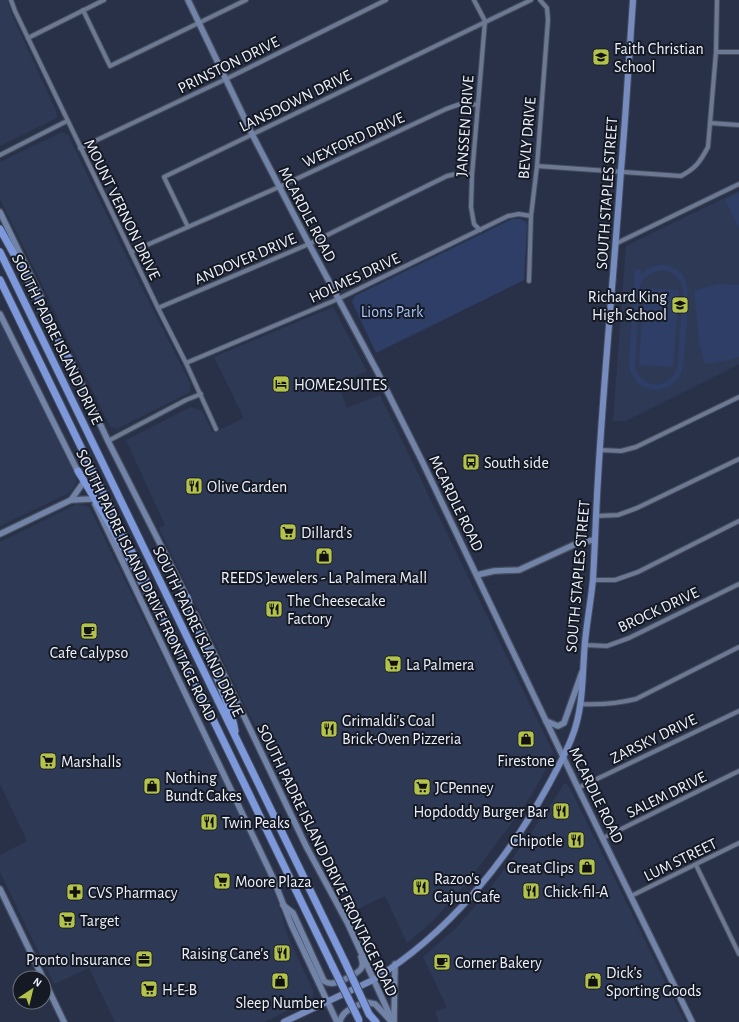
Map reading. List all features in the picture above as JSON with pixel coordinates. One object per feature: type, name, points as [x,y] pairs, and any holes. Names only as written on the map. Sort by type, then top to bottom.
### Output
[{"type":"highway","points":[[0,229],[36,294],[62,347],[72,362]]},
{"type":"highway","name":"SOUTH PADRE ISLAND DRIVE","points":[[0,252],[373,1022]]},
{"type":"highway","name":"SOUTH PADRE ISLAND DRIVE","points":[[0,280],[360,1021]]},
{"type":"highway","points":[[78,472],[110,524],[153,606],[170,628]]},
{"type":"highway","points":[[187,597],[192,616],[233,721],[236,738]]},
{"type":"highway","points":[[370,1014],[376,1022]]},
{"type":"main road","name":"MCARDLE ROAD","points":[[188,0],[252,134],[418,454],[692,1022]]},
{"type":"main road","name":"SOUTH STAPLES STREET","points":[[284,1022],[373,980],[420,945],[446,922],[463,905],[491,872],[534,812],[564,756],[572,737],[580,704],[592,580],[633,0]]},
{"type":"main road","name":"SOUTH PADRE ISLAND DRIVE FRONTAGE ROAD","points":[[0,212],[108,441],[187,597],[306,846],[348,924],[393,1022]]},
{"type":"main road","name":"SOUTH PADRE ISLAND DRIVE FRONTAGE ROAD","points":[[0,314],[92,499],[273,878],[291,924],[326,1001],[338,1022]]},
{"type":"main road","points":[[71,500],[84,483]]},
{"type":"main road","points":[[0,534],[71,500],[92,499]]},
{"type":"main road","points":[[477,575],[494,571],[519,570],[580,542],[594,540]]},
{"type":"main road","points":[[546,721],[558,726],[564,723],[583,667]]},
{"type":"main road","points":[[0,889],[39,970]]},
{"type":"main road","points":[[283,904],[293,913],[322,978],[327,983],[333,983],[359,972],[362,967],[363,961],[347,928],[348,924]]},
{"type":"main road","points":[[393,1022],[395,964]]},
{"type":"main road","points":[[52,997],[64,1022]]},
{"type":"main road","points":[[338,1022],[345,1012],[365,1002],[375,1004],[393,1022]]},
{"type":"street","name":"MOUNT VERNON DRIVE","points":[[11,0],[67,121],[186,363],[216,428]]},
{"type":"street","points":[[28,38],[104,0]]},
{"type":"street","points":[[83,10],[110,66],[246,0]]},
{"type":"street","name":"PRINSTON DRIVE","points":[[80,148],[226,80],[386,0]]},
{"type":"street","points":[[474,0],[485,21]]},
{"type":"street","name":"LANSDOWN DRIVE","points":[[188,227],[164,177],[531,0]]},
{"type":"street","name":"BEVLY DRIVE","points":[[529,281],[531,216],[537,166],[548,20],[547,8],[540,0]]},
{"type":"street","points":[[537,166],[681,176],[694,169],[702,159],[708,147],[716,52],[717,0]]},
{"type":"street","name":"JANSSEN DRIVE","points":[[480,230],[474,224],[471,207],[472,175],[485,21]]},
{"type":"street","points":[[716,52],[739,52]]},
{"type":"street","name":"WEXFORD DRIVE","points":[[131,252],[279,187],[446,109],[463,103],[478,105]]},
{"type":"street","points":[[0,155],[67,121]]},
{"type":"street","points":[[710,123],[739,125]]},
{"type":"street","name":"ANDOVER DRIVE","points":[[158,308],[308,244],[447,176],[460,174],[472,175]]},
{"type":"street","points":[[615,244],[739,184]]},
{"type":"street","name":"HOLMES DRIVE","points":[[186,363],[338,299],[508,216],[519,214],[531,216]]},
{"type":"street","points":[[108,441],[200,394]]},
{"type":"street","points":[[600,450],[621,451],[636,447],[739,397]]},
{"type":"street","points":[[596,516],[618,515],[637,508],[739,459]]},
{"type":"street","points":[[592,580],[615,580],[638,572],[739,521]]},
{"type":"street","name":"BROCK DRIVE","points":[[585,645],[607,646],[629,638],[739,584]]},
{"type":"street","points":[[580,704],[601,705],[636,699],[739,647]]},
{"type":"street","name":"ZARSKY DRIVE","points":[[578,788],[739,710]]},
{"type":"street","name":"SALEM DRIVE","points":[[603,838],[739,771]]},
{"type":"street","name":"LUM STREET","points":[[631,896],[739,843]]},
{"type":"street","points":[[696,865],[739,954]]},
{"type":"shaded area","points":[[0,0],[7,0],[13,17],[56,111],[57,118],[0,146]]},
{"type":"shaded area","points":[[62,132],[68,135],[137,278],[190,383],[190,392],[116,429],[110,426],[0,199],[0,162]]},
{"type":"shaded area","name":"Richard King High School","points":[[739,191],[739,364],[625,421],[613,421],[626,246]]},
{"type":"shaded area","points":[[333,307],[367,371],[338,385],[347,408],[380,395],[553,752],[542,777],[525,805],[465,885],[433,921],[407,943],[385,896],[350,913],[321,861],[159,528],[165,525],[126,440],[191,407],[202,411],[213,433],[244,418],[214,357]]},
{"type":"shaded area","points":[[0,322],[77,480],[71,492],[0,526]]},
{"type":"shaded area","name":"Moore Plaza","points":[[77,504],[89,507],[256,848],[280,909],[288,937],[314,992],[312,998],[264,1022],[115,1022],[89,968],[54,984],[52,980],[52,970],[47,970],[0,872],[0,855],[27,841],[0,784],[0,542]]},
{"type":"shaded area","points":[[564,783],[567,784],[571,790],[685,1022],[439,1022],[435,1012],[447,1007],[423,957],[456,928],[489,890],[533,830]]},
{"type":"green space","points":[[739,193],[739,228],[725,200]]},
{"type":"green space","name":"Lions Park","points":[[512,219],[521,219],[526,222],[527,226],[524,280],[376,353],[352,302],[355,296]]},
{"type":"green space","points":[[659,265],[670,266],[678,271],[684,277],[688,293],[683,365],[679,376],[672,384],[664,389],[654,390],[637,382],[631,373],[629,361],[635,269],[641,270],[641,274],[651,267]],"holes":[[[663,270],[670,272],[675,276],[683,287],[678,364],[671,379],[665,383],[651,384],[639,376],[635,368],[639,291],[642,282],[647,276],[654,272]]]},
{"type":"green space","points":[[718,284],[739,285],[739,357],[708,364],[704,362],[699,341],[694,291]]},
{"type":"green space","points":[[644,288],[679,290],[673,367],[639,365]]},
{"type":"place","name":"Faith Christian School","points":[[601,57]]},
{"type":"place","name":"Richard King High School","points":[[680,305]]},
{"type":"place","name":"HOME2SUITES","points":[[281,384]]},
{"type":"place","name":"South side","points":[[471,462]]},
{"type":"place","name":"Olive Garden","points":[[194,486]]},
{"type":"place","name":"Dillard's","points":[[288,532]]},
{"type":"place","name":"REEDS Jewelers - La Palmera Mall","points":[[324,556]]},
{"type":"place","name":"The Cheesecake Factory","points":[[274,609]]},
{"type":"place","name":"Cafe Calypso","points":[[89,631]]},
{"type":"place","name":"La Palmera","points":[[393,664]]},
{"type":"place","name":"Grimaldi's Coal Brick-Oven Pizzeria","points":[[329,729]]},
{"type":"place","name":"Firestone","points":[[526,739]]},
{"type":"place","name":"Marshalls","points":[[48,761]]},
{"type":"place","name":"Nothing Bundt Cakes","points":[[152,786]]},
{"type":"place","name":"JCPenney","points":[[422,787]]},
{"type":"place","name":"Hopdoddy Burger Bar","points":[[561,811]]},
{"type":"place","name":"Twin Peaks","points":[[209,822]]},
{"type":"place","name":"Chipotle","points":[[576,840]]},
{"type":"place","name":"Great Clips","points":[[587,867]]},
{"type":"place","name":"Moore Plaza","points":[[222,881]]},
{"type":"place","name":"Razoo's Cajun Cafe","points":[[421,887]]},
{"type":"place","name":"Chick-fil-A","points":[[531,891]]},
{"type":"place","name":"CVS Pharmacy","points":[[75,892]]},
{"type":"place","name":"Target","points":[[67,920]]},
{"type":"place","name":"Raising Cane's","points":[[282,953]]},
{"type":"place","name":"Pronto Insurance","points":[[144,959]]},
{"type":"place","name":"Corner Bakery","points":[[442,962]]},
{"type":"place","name":"Sleep Number","points":[[280,981]]},
{"type":"place","name":"Dick's Sporting Goods","points":[[593,981]]},
{"type":"place","name":"H-E-B","points":[[149,989]]}]
